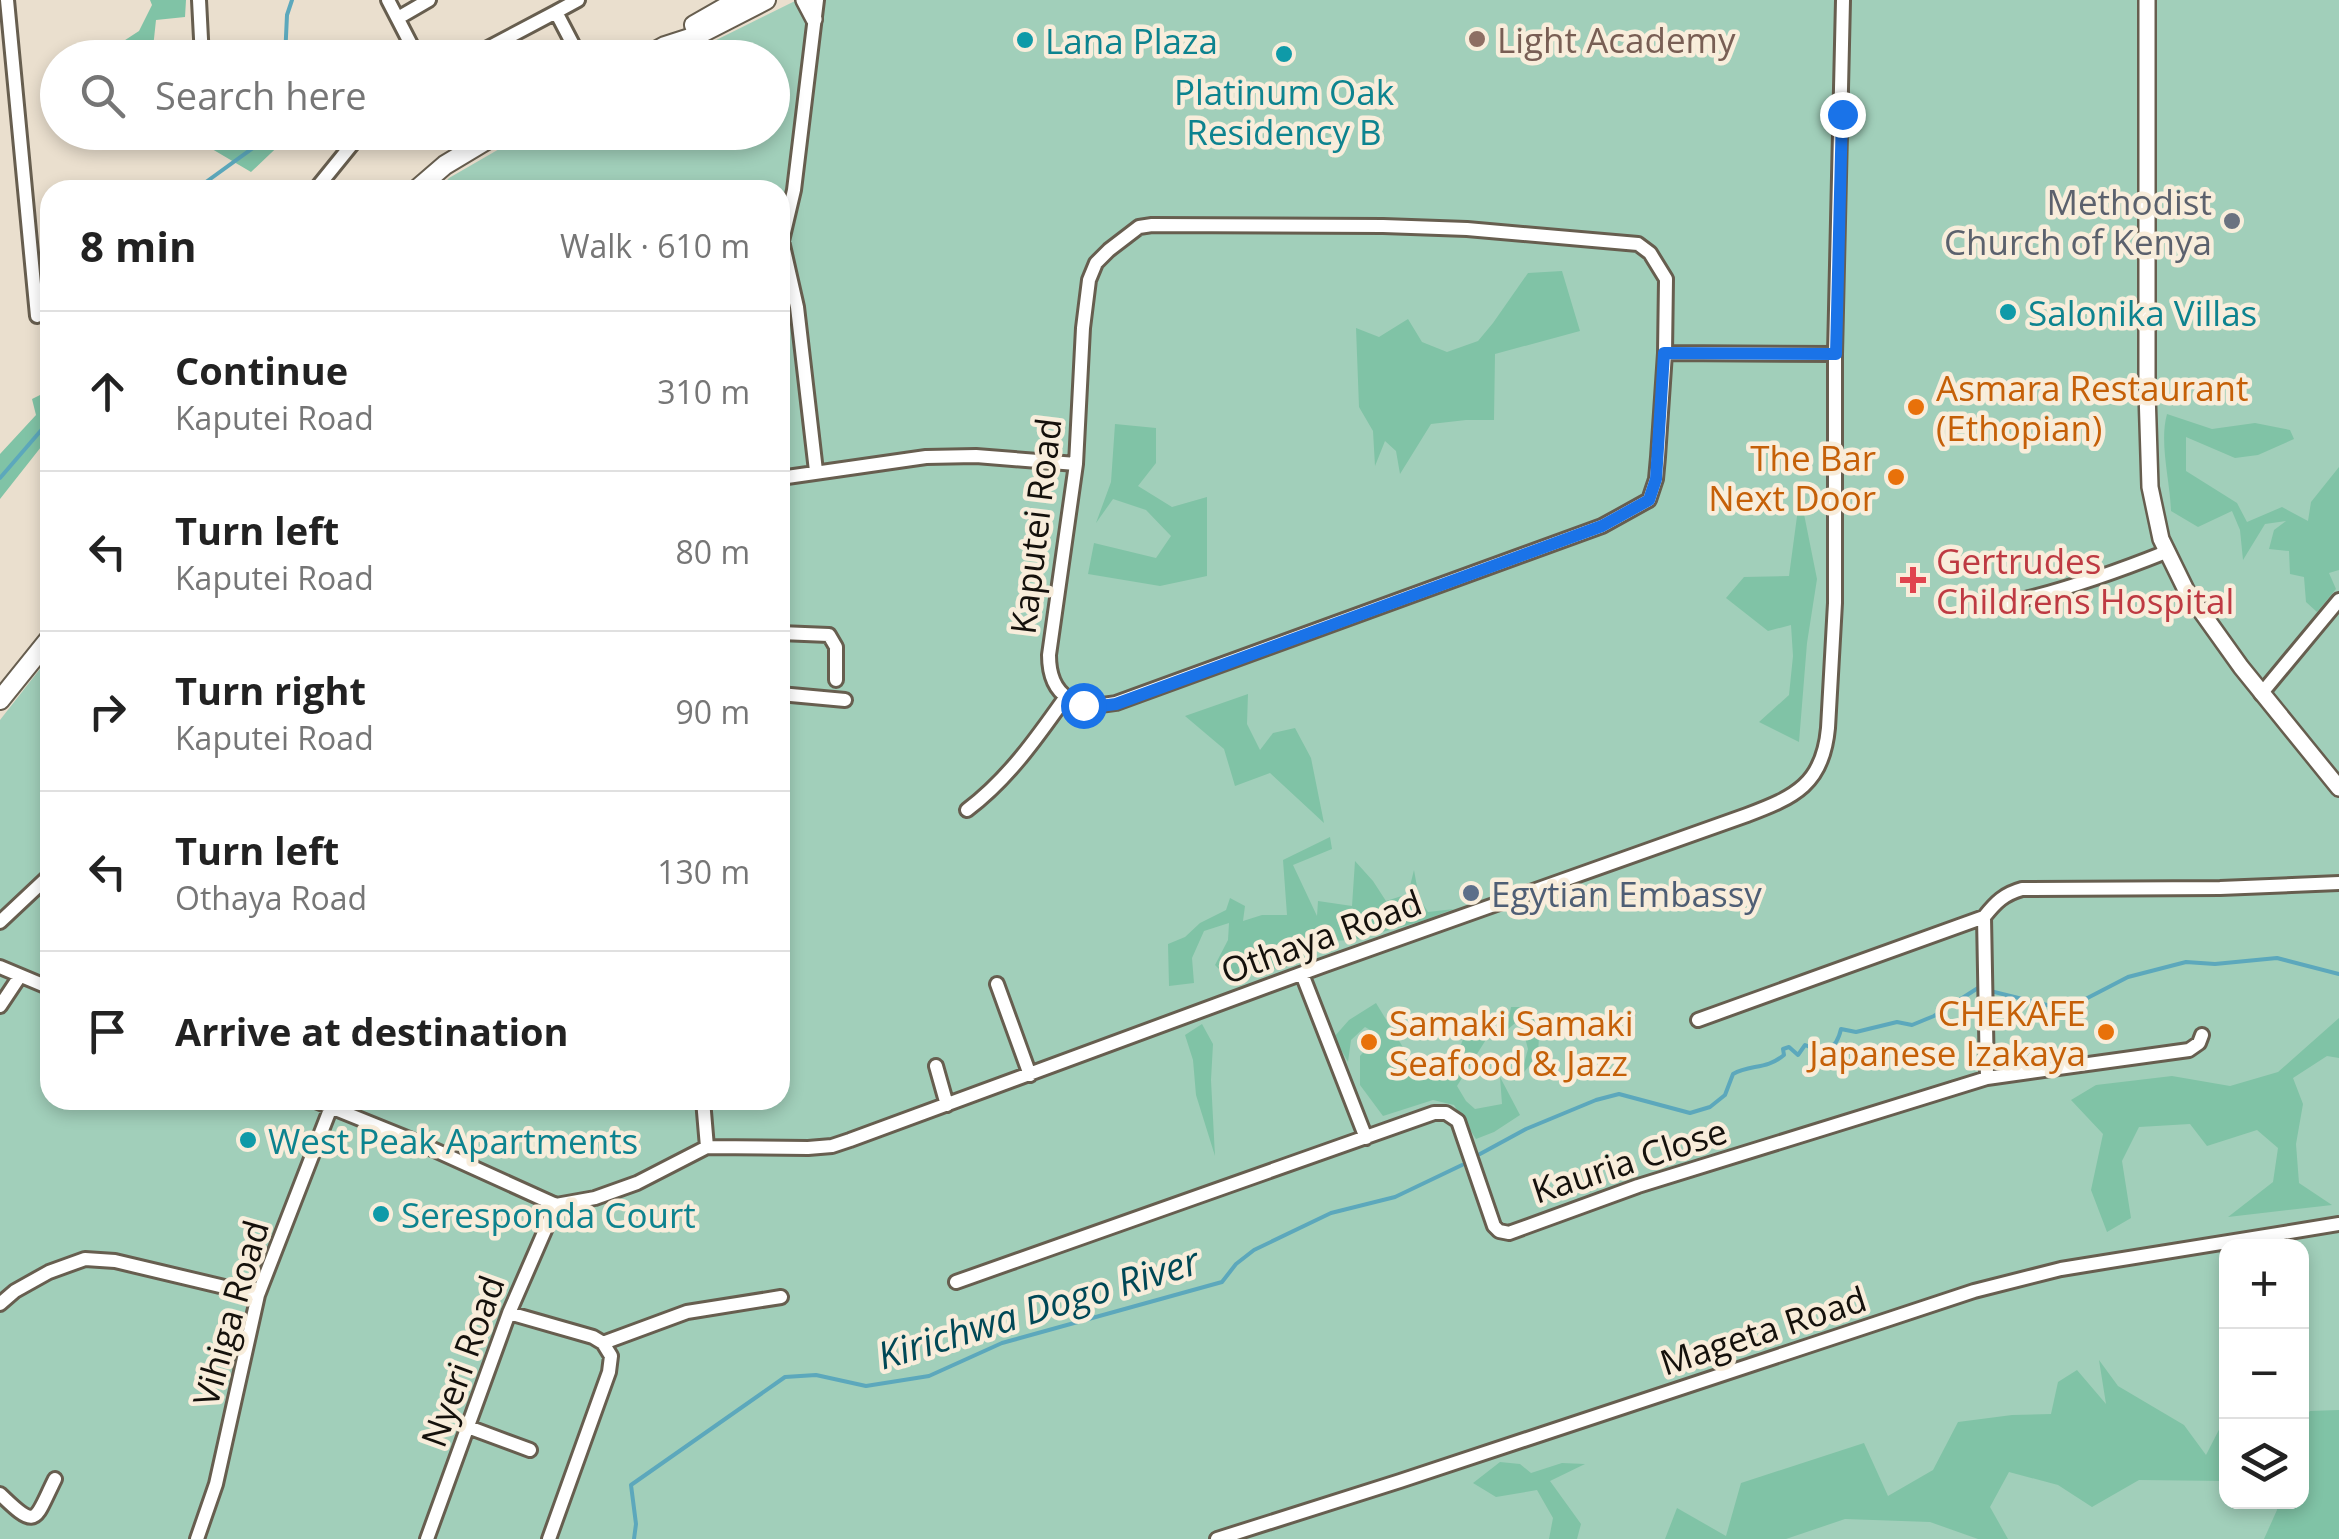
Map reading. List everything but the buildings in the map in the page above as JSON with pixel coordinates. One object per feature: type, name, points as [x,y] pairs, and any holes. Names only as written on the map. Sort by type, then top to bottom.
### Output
[{"type":"main road","points":[[673,40],[738,0]]},
{"type":"main road","points":[[684,40],[766,0]]},
{"type":"main road","points":[[428,180],[470,150]]},
{"type":"main road","points":[[0,700],[40,650]]},
{"type":"street","points":[[7,0],[37,316]]},
{"type":"street","points":[[199,0],[201,40]]},
{"type":"street","points":[[388,0],[409,40]]},
{"type":"street","points":[[398,18],[429,0]]},
{"type":"street","points":[[503,40],[578,0]]},
{"type":"street","points":[[804,0],[814,18]]},
{"type":"street","points":[[790,206],[816,0]]},
{"type":"street","name":"Othaya Road","points":[[556,1205],[595,1198],[637,1183],[706,1147],[832,1146],[1784,802],[1800,790],[1819,767],[1826,744],[1835,603],[1843,0]]},
{"type":"street","points":[[2146,0],[2150,486],[2161,539],[2186,590],[2261,694],[2339,788]]},
{"type":"street","points":[[556,12],[571,40]]},
{"type":"street","points":[[323,180],[347,150]]},
{"type":"street","name":"Kaputei Road","points":[[1139,227],[1417,227],[1638,244],[1650,253],[1666,279],[1656,479],[1649,500],[1602,526],[1116,704],[1083,705],[1065,698],[1049,668],[1076,464],[1089,280],[1096,263],[1139,227]]},
{"type":"street","points":[[790,279],[797,307],[816,471]]},
{"type":"street","points":[[1664,353],[1836,354]]},
{"type":"street","points":[[790,476],[926,457],[976,456],[1076,464]]},
{"type":"street","points":[[1999,605],[2046,596],[2166,552]]},
{"type":"street","points":[[2261,694],[2339,600]]},
{"type":"street","points":[[790,633],[829,635],[834,640],[836,680]]},
{"type":"street","points":[[790,695],[846,700]]},
{"type":"street","points":[[968,810],[1018,763],[1065,698]]},
{"type":"street","points":[[1698,1020],[1984,917],[2000,898],[2022,889],[2339,883]]},
{"type":"street","points":[[0,922],[40,884]]},
{"type":"street","points":[[1984,917],[1986,1078]]},
{"type":"street","points":[[0,967],[40,984]]},
{"type":"street","points":[[1302,974],[1366,1138]]},
{"type":"street","points":[[0,1006],[20,976]]},
{"type":"street","points":[[997,984],[1030,1075]]},
{"type":"street","name":"Kauria Close","points":[[956,1282],[1434,1113],[1446,1113],[1458,1120],[1494,1226],[1509,1233],[1638,1186],[1986,1078],[2190,1050],[2200,1043],[2202,1035]]},
{"type":"street","points":[[936,1066],[948,1105]]},
{"type":"street","name":"Vihiga Road","points":[[197,1539],[216,1484],[258,1295],[330,1110]]},
{"type":"street","points":[[336,1110],[556,1205]]},
{"type":"street","points":[[704,1110],[706,1147]]},
{"type":"street","name":"Nyeri Road","points":[[427,1539],[510,1314],[556,1205]]},
{"type":"street","name":"Mageta Road","points":[[1218,1539],[1974,1291],[2031,1275],[2339,1224]]},
{"type":"street","points":[[0,1304],[14,1291],[49,1272],[85,1259],[115,1261],[258,1295]]},
{"type":"street","points":[[603,1343],[687,1312],[781,1298]]},
{"type":"street","points":[[510,1314],[593,1338],[603,1343],[611,1356],[609,1372],[549,1539]]},
{"type":"street","points":[[468,1426],[530,1450]]},
{"type":"street","points":[[0,1494],[30,1518],[37,1515],[55,1479]]},
{"type":"green space","points":[[150,0],[186,0],[185,17],[156,20],[154,40],[125,40],[139,31],[152,5]]},
{"type":"green space","points":[[797,0],[2339,0],[2339,1539],[0,1539],[0,720],[40,669],[40,1110],[790,1110],[790,180],[447,180],[498,150],[790,150],[790,40],[716,40]]},
{"type":"green space","points":[[214,150],[274,150],[251,172]]},
{"type":"green space","points":[[1562,271],[1580,331],[1495,354],[1494,420],[1431,424],[1400,474],[1396,451],[1385,441],[1375,466],[1373,431],[1359,407],[1356,328],[1379,337],[1408,319],[1422,342],[1447,352],[1478,341],[1528,273]]},
{"type":"green space","points":[[40,395],[40,448],[0,499],[0,454],[36,415],[32,399]]},
{"type":"green space","points":[[2167,414],[2212,429],[2255,423],[2290,430],[2294,439],[2258,455],[2235,458],[2186,437],[2186,471],[2237,503],[2247,522],[2282,507],[2308,521],[2311,502],[2339,467],[2339,570],[2329,573],[2336,589],[2317,612],[2306,602],[2304,577],[2290,574],[2289,551],[2269,549],[2274,530],[2286,521],[2265,524],[2243,560],[2240,530],[2232,511],[2198,527],[2171,511],[2164,449]]},
{"type":"green space","points":[[1115,424],[1156,428],[1156,463],[1138,486],[1172,507],[1207,497],[1207,576],[1160,586],[1088,574],[1094,543],[1156,558],[1171,536],[1146,510],[1113,499],[1096,523],[1111,482]]},
{"type":"green space","points":[[1800,494],[1817,579],[1799,742],[1759,722],[1789,695],[1791,625],[1768,631],[1726,598],[1744,577],[1789,576]]},
{"type":"green space","points":[[1248,694],[1247,724],[1260,750],[1273,733],[1295,728],[1311,758],[1324,823],[1270,773],[1235,786],[1224,749],[1185,716]]},
{"type":"green space","points":[[1330,837],[1332,849],[1293,865],[1317,916],[1318,901],[1352,906],[1355,861],[1386,901],[1408,894],[1414,870],[1419,898],[1428,912],[1454,909],[1353,940],[1303,942],[1304,962],[1230,980],[1215,965],[1228,940],[1229,923],[1204,931],[1192,958],[1194,983],[1169,986],[1168,944],[1226,910],[1230,898],[1245,906],[1243,921],[1262,915],[1287,915],[1283,860]]},
{"type":"green space","points":[[1376,1003],[1415,1067],[1455,1061],[1470,1020],[1502,1014],[1457,1086],[1475,1109],[1502,1104],[1500,1077],[1520,1115],[1476,1139],[1454,1105],[1433,1100],[1383,1116],[1360,1085],[1360,1056],[1379,1035],[1365,1027],[1351,1040],[1348,1062],[1334,1037],[1349,1020]]},
{"type":"green space","points":[[1511,1007],[1533,1007],[1538,1036],[1534,1059],[1521,1075],[1528,1049],[1520,1019],[1507,1030]]},
{"type":"green space","points":[[2339,1018],[2339,1058],[2327,1056],[2293,1078],[2303,1104],[2296,1144],[2299,1183],[2332,1205],[2228,1217],[2273,1182],[2278,1148],[2257,1130],[2207,1146],[2190,1124],[2139,1127],[2122,1161],[2131,1218],[2107,1232],[2091,1190],[2103,1134],[2071,1100],[2096,1085],[2172,1076],[2230,1086],[2278,1072]]},
{"type":"green space","points":[[1202,1024],[1213,1044],[1215,1156],[1196,1095],[1193,1060],[1185,1035]]},
{"type":"green space","points":[[2099,1360],[2118,1386],[2184,1425],[2206,1455],[2219,1430],[2219,1481],[2139,1480],[2092,1507],[2058,1485],[2009,1472],[1990,1507],[2008,1539],[1978,1539],[1930,1522],[1845,1519],[1786,1539],[1665,1539],[1677,1508],[1726,1536],[1741,1483],[1864,1443],[1888,1496],[1933,1470],[1958,1422],[2051,1414],[2058,1382],[2077,1370],[2106,1404]]},
{"type":"green space","points":[[2339,1410],[2339,1539],[2264,1539],[2277,1509],[2309,1509],[2310,1411]]},
{"type":"green space","points":[[1500,1462],[1520,1464],[1531,1473],[1562,1463],[1585,1464],[1550,1481],[1581,1524],[1577,1539],[1549,1539],[1553,1518],[1537,1490],[1496,1497],[1473,1483]]},
{"type":"waterway","points":[[286,40],[292,0]]},
{"type":"waterway","points":[[209,180],[250,150]]},
{"type":"waterway","points":[[0,478],[40,432]]},
{"type":"waterway","name":"Kirichwa Dogo River","points":[[1480,1154],[1526,1129],[1619,1094],[1690,1113],[1710,1107],[1725,1095],[1733,1074],[1777,1060],[1784,1055],[1783,1049],[1789,1047],[1798,1055],[1805,1045],[1829,1049],[1841,1029],[1856,1032],[1897,1022],[1912,1025],[1978,988],[2047,1005],[2072,1006],[2128,977],[2186,962],[2215,964],[2277,958],[2339,974]]},
{"type":"waterway","name":"Kirichwa Dogo River","points":[[634,1539],[631,1485],[785,1377],[816,1375],[866,1386],[929,1376],[1002,1343],[1222,1282],[1254,1250],[1331,1213],[1395,1197],[1462,1165]]},
{"type":"place","name":"Light Academy","points":[[1477,39]]},
{"type":"place","name":"Lana Plaza","points":[[1025,40]]},
{"type":"place","name":"Platinum Oak Residency B","points":[[1284,54]]},
{"type":"place","name":"Methodist Church of Kenya","points":[[2232,221]]},
{"type":"place","name":"Salonika Villas","points":[[2008,312]]},
{"type":"place","name":"Asmara Restaurant (Ethopian)","points":[[1916,407]]},
{"type":"place","name":"The Bar Next Door","points":[[1896,477]]},
{"type":"place","name":"Gertrudes Childrens Hospital","points":[[1913,580]]},
{"type":"place","name":"Egytian Embassy","points":[[1471,893]]},
{"type":"place","name":"CHEKAFE Japanese Izakaya","points":[[2106,1032]]},
{"type":"place","name":"Samaki Samaki Seafood & Jazz","points":[[1369,1042]]},
{"type":"place","name":"West Peak Apartments","points":[[248,1140]]},
{"type":"place","name":"Seresponda Court","points":[[381,1214]]},
{"type":"route","points":[[1083,705],[1116,704],[1602,526],[1649,500],[1656,479],[1664,353],[1836,354],[1842,114]]}]
